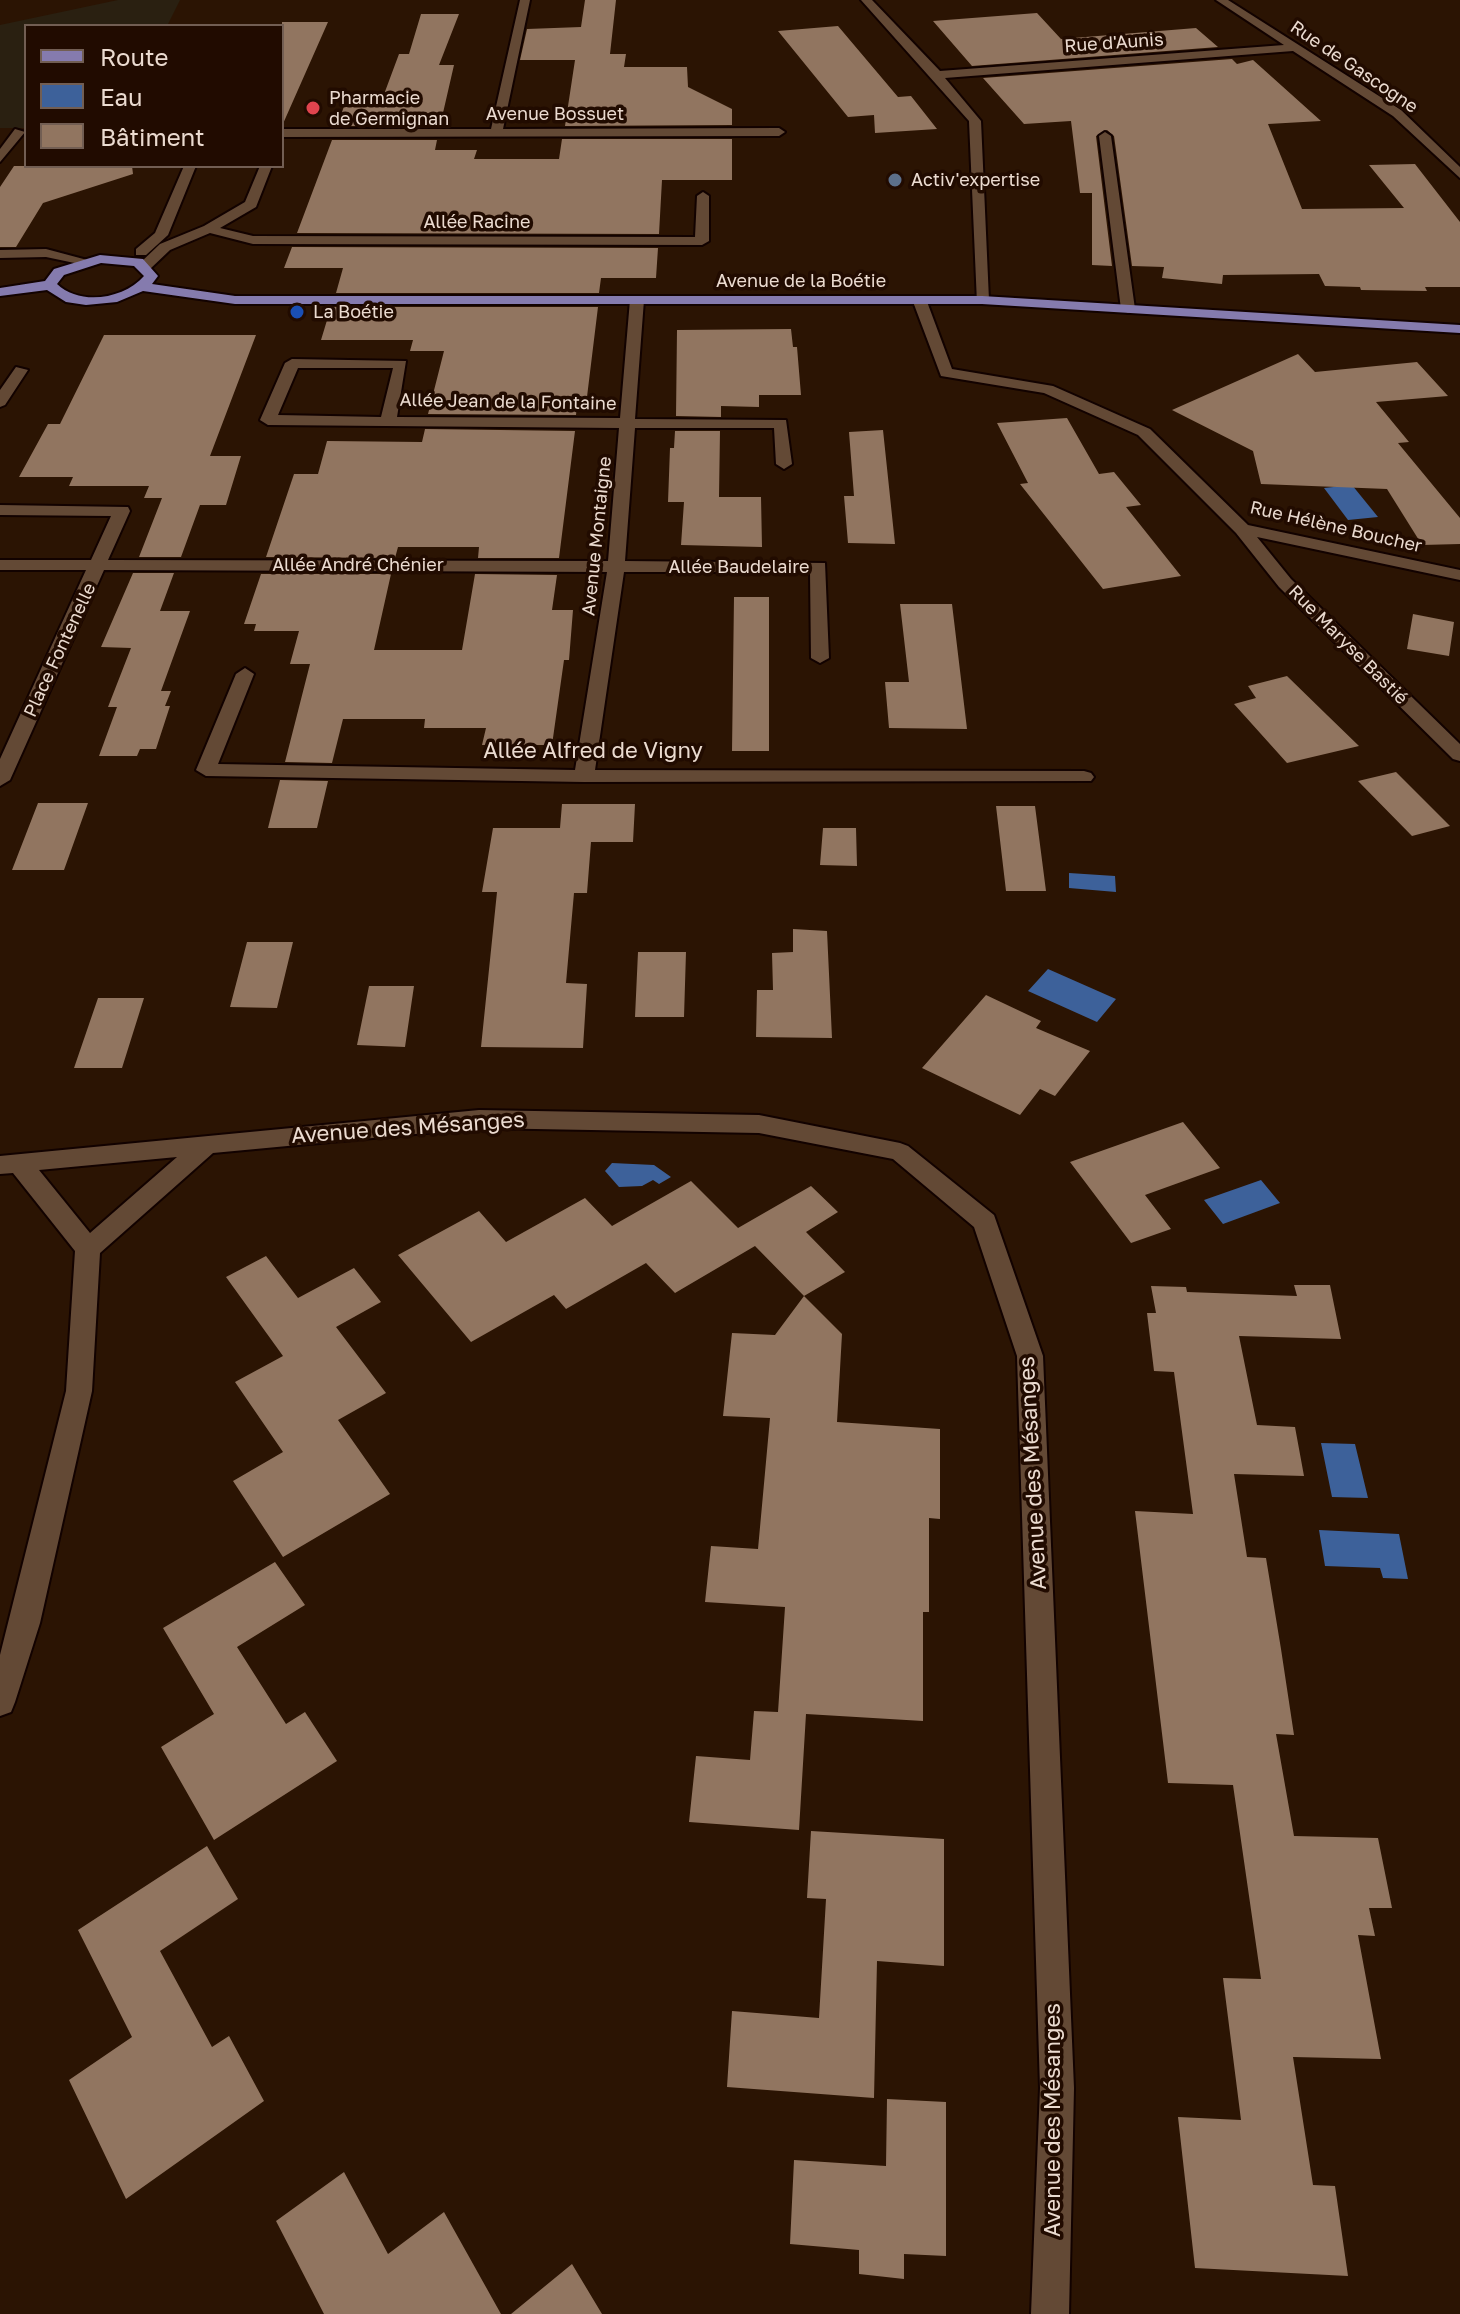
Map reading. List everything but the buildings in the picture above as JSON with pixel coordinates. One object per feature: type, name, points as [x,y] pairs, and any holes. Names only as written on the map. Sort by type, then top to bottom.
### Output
[{"type":"main road","points":[[0,292],[50,285],[59,272],[84,261],[130,260],[145,266],[151,276],[142,287],[113,298],[78,300],[64,297],[50,285]]},
{"type":"main road","name":"Avenue de la Boétie","points":[[142,287],[235,300],[982,300],[1460,329]]},
{"type":"street","points":[[496,132],[525,0]]},
{"type":"street","points":[[866,0],[937,75],[975,121],[982,300]]},
{"type":"street","name":"Rue de Gascogne","points":[[1221,0],[1397,113],[1460,174]]},
{"type":"street","name":"Rue d'Aunis","points":[[937,75],[1294,48]]},
{"type":"street","points":[[0,132],[22,132]]},
{"type":"street","points":[[0,158],[22,132]]},
{"type":"street","name":"Avenue Bossuet","points":[[284,133],[779,132]]},
{"type":"street","points":[[1105,136],[1128,309]]},
{"type":"street","points":[[130,260],[161,235],[189,168]]},
{"type":"street","points":[[145,266],[165,247],[209,229],[251,204],[265,168]]},
{"type":"street","name":"Allée Racine","points":[[209,229],[253,240],[702,241],[703,196]]},
{"type":"street","points":[[0,254],[46,253],[84,261]]},
{"type":"street","name":"Rue Hélène Boucher","points":[[919,299],[946,373],[1048,389],[1144,432],[1242,529],[1460,575]]},
{"type":"street","name":"Avenue Montaigne","points":[[584,776],[616,566],[637,300]]},
{"type":"street","name":"Allée Jean de la Fontaine","points":[[388,421],[401,364],[292,363],[268,420],[629,424],[781,423],[784,464]]},
{"type":"street","points":[[0,402],[21,370]]},
{"type":"street","name":"Place Fontenelle","points":[[0,780],[122,511],[1,512]]},
{"type":"street","name":"Rue Maryse Bastié","points":[[1242,529],[1285,583],[1460,755]]},
{"type":"street","name":"Allée André Chénier","points":[[0,565],[616,566]]},
{"type":"street","name":"Allée Baudelaire","points":[[616,566],[819,567],[820,658]]},
{"type":"street","name":"Allée Alfred de Vigny","points":[[245,674],[206,770],[584,776],[1084,777]]},
{"type":"street","name":"Avenue des Mésanges","points":[[10,1164],[479,1119],[759,1124],[900,1152],[985,1222],[1030,1356],[1057,2088],[1050,2314]]},
{"type":"street","points":[[0,1702],[25,1623],[79,1391],[88,1249],[209,1143]]},
{"type":"street","points":[[10,1164],[88,1249]]},
{"type":"shaded area","points":[[118,0],[180,0],[168,24],[24,24],[24,128],[0,128],[0,25]]},
{"type":"water","points":[[1352,485],[1378,517],[1348,520],[1324,488]]},
{"type":"water","points":[[1069,873],[1115,876],[1116,892],[1069,888]]},
{"type":"water","points":[[1048,969],[1116,999],[1097,1022],[1028,991]]},
{"type":"water","points":[[612,1163],[654,1165],[671,1177],[659,1184],[653,1180],[642,1186],[619,1187],[605,1171]]},
{"type":"water","points":[[1261,1180],[1280,1203],[1223,1224],[1204,1200]]},
{"type":"water","points":[[1321,1443],[1355,1444],[1368,1498],[1332,1497]]},
{"type":"water","points":[[1319,1530],[1399,1534],[1408,1579],[1383,1578],[1380,1568],[1325,1566]]},
{"type":"place","name":"Pharmacie de Germignan","points":[[313,108]]},
{"type":"place","name":"Activ'expertise","points":[[895,180]]},
{"type":"place","name":"La Boétie","points":[[297,312]]}]
